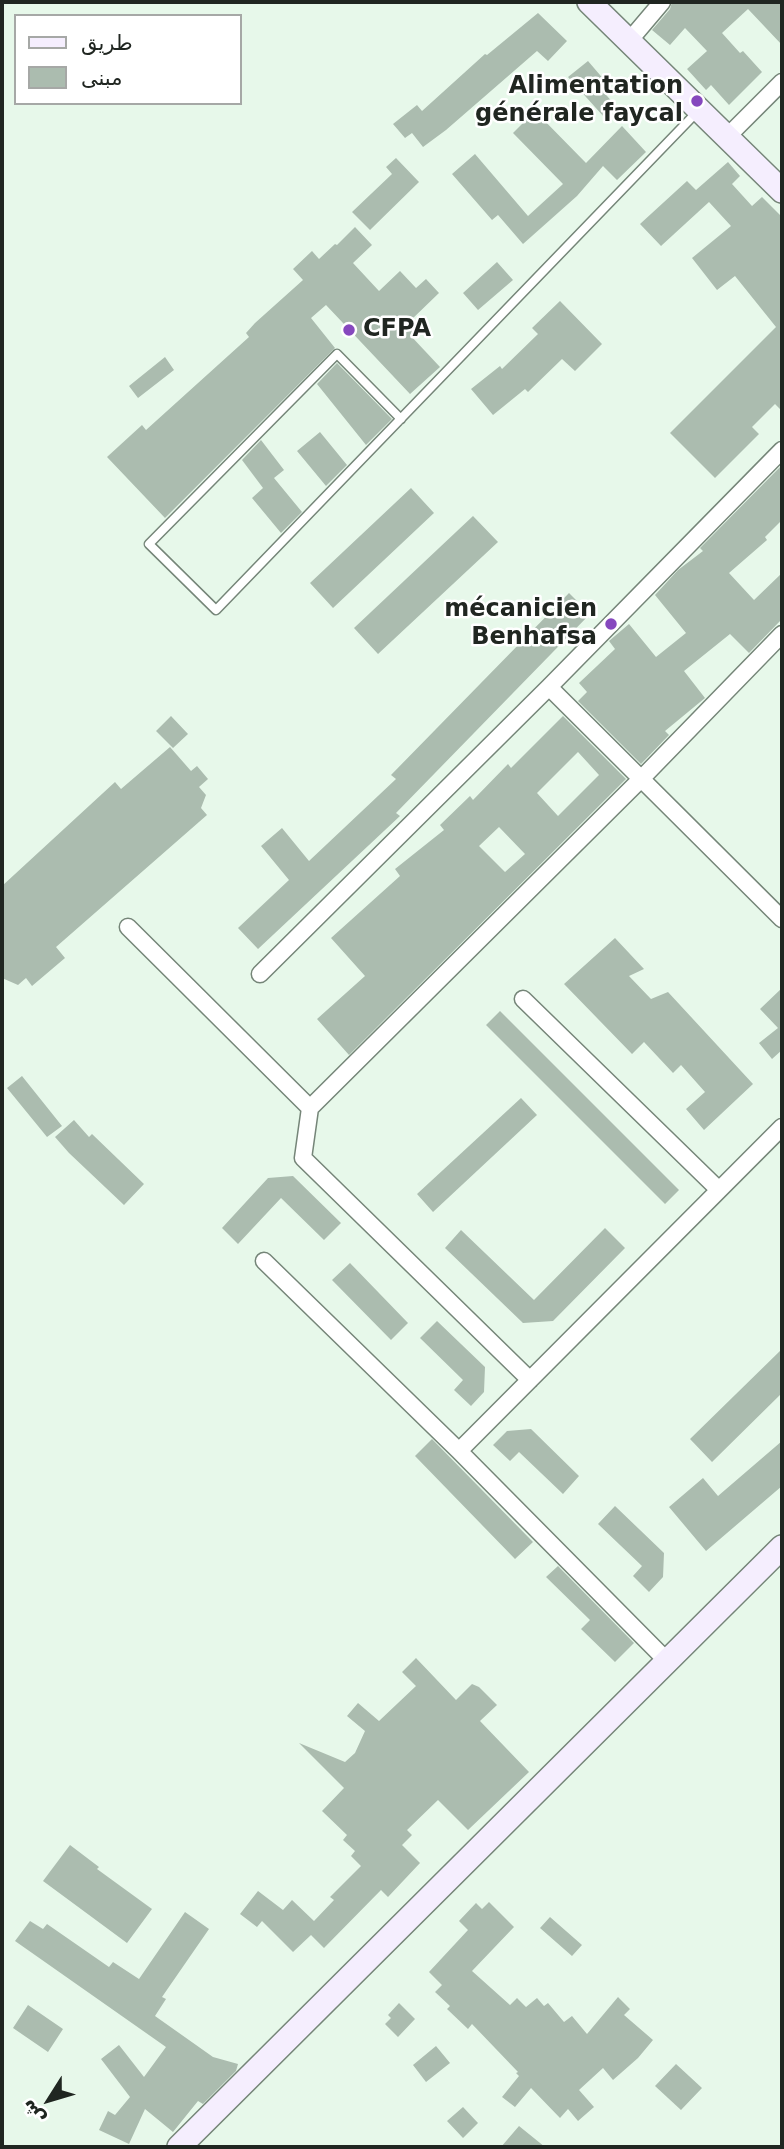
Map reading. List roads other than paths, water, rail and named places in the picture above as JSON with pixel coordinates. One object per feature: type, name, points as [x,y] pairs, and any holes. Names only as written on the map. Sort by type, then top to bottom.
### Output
[{"type":"main road","points":[[589,2],[727,137],[779,183]]},
{"type":"main road","points":[[179,2147],[782,1547]]},
{"type":"street","points":[[629,41],[662,2]]},
{"type":"street","points":[[727,137],[782,82]]},
{"type":"street","points":[[260,974],[549,687],[782,450]]},
{"type":"street","points":[[530,1380],[303,1158],[310,1108],[641,779],[782,634]]},
{"type":"street","points":[[549,687],[782,919]]},
{"type":"street","points":[[128,927],[310,1108]]},
{"type":"street","points":[[523,999],[719,1190]]},
{"type":"street","points":[[459,1451],[782,1127]]},
{"type":"street","points":[[264,1261],[459,1451],[667,1661]]},
{"type":"lane","points":[[401,419],[337,355],[149,544],[216,610],[401,419],[699,110]]},
{"type":"place","name":"Alimentation générale faycal","points":[[697,101]]},
{"type":"place","name":"CFPA","points":[[349,330]]},
{"type":"place","name":"mécanicien Benhafsa","points":[[611,624]]}]
